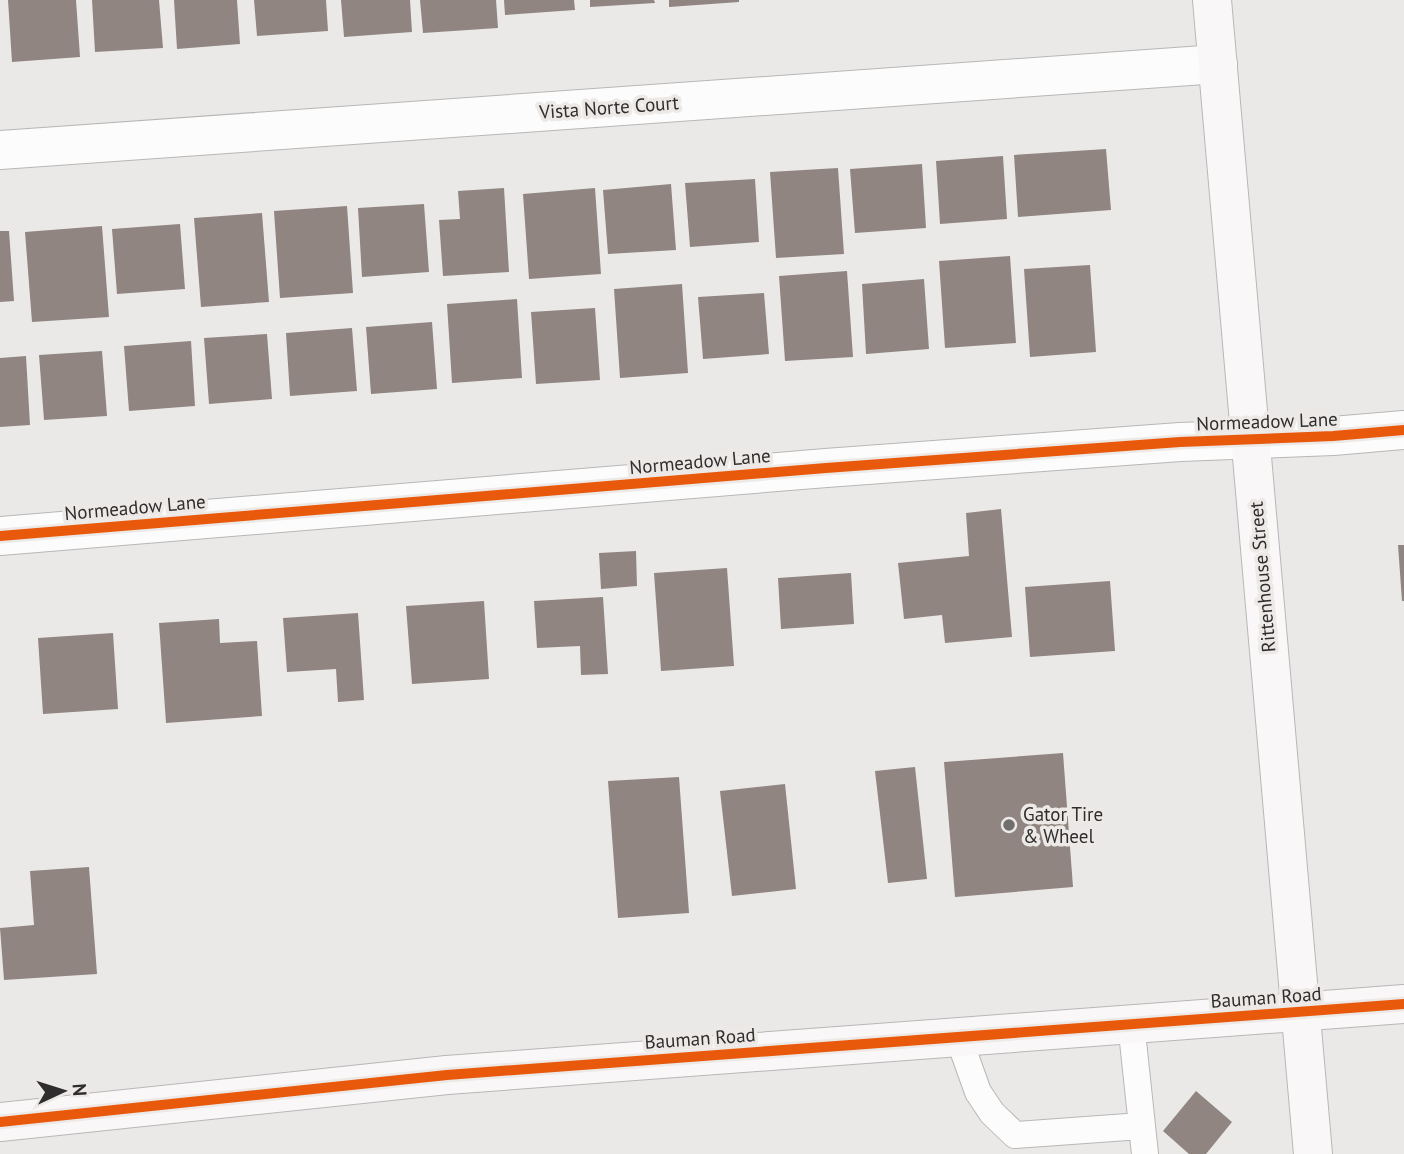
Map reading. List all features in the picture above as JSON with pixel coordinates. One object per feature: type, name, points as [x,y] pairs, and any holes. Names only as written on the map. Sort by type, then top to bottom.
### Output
[{"type":"street","name":"Rittenhouse Street","points":[[1212,0],[1313,1154]]},
{"type":"street","name":"Vista Norte Court","points":[[0,150],[1218,64]]},
{"type":"street","name":"Normeadow Lane","points":[[0,536],[840,467],[1180,442],[1332,436],[1404,430]]},
{"type":"street","name":"Bauman Road","points":[[0,1122],[447,1075],[1404,1004]]},
{"type":"lane","points":[[1131,1023],[1145,1154]]},
{"type":"lane","points":[[958,1036],[978,1092],[992,1113],[1015,1135],[1141,1126]]},
{"type":"building","points":[[8,0],[76,0],[80,57],[12,62]]},
{"type":"building","points":[[92,0],[159,0],[163,48],[95,52]]},
{"type":"building","points":[[174,0],[237,0],[240,44],[177,49]]},
{"type":"building","points":[[254,0],[326,0],[328,31],[257,36]]},
{"type":"building","points":[[341,0],[410,0],[412,32],[344,37]]},
{"type":"building","points":[[420,0],[496,0],[498,28],[423,33]]},
{"type":"building","points":[[504,0],[574,0],[575,10],[505,15]]},
{"type":"building","points":[[590,0],[654,0],[655,3],[590,7]]},
{"type":"building","points":[[669,0],[739,0],[739,2],[669,7]]},
{"type":"building","points":[[1106,149],[1111,210],[1018,217],[1014,155]]},
{"type":"building","points":[[1003,156],[1007,219],[940,224],[936,161]]},
{"type":"building","points":[[922,164],[926,228],[855,233],[850,169]]},
{"type":"building","points":[[838,168],[844,254],[776,258],[770,172]]},
{"type":"building","points":[[755,179],[759,242],[690,247],[685,183]]},
{"type":"building","points":[[671,184],[676,250],[608,254],[603,190]]},
{"type":"building","points":[[504,188],[509,272],[443,276],[439,220],[460,219],[458,191]]},
{"type":"building","points":[[595,188],[601,274],[529,279],[523,194]]},
{"type":"building","points":[[424,204],[429,272],[362,277],[358,208]]},
{"type":"building","points":[[347,206],[353,293],[280,298],[274,211]]},
{"type":"building","points":[[262,213],[269,302],[201,307],[194,218]]},
{"type":"building","points":[[180,224],[185,289],[117,294],[112,229]]},
{"type":"building","points":[[102,226],[109,317],[32,322],[25,232]]},
{"type":"building","points":[[0,231],[9,231],[14,301],[0,302]]},
{"type":"building","points":[[1010,256],[1016,343],[945,348],[939,261]]},
{"type":"building","points":[[1090,265],[1096,352],[1030,357],[1024,269]]},
{"type":"building","points":[[847,271],[853,357],[785,361],[779,276]]},
{"type":"building","points":[[924,279],[929,349],[866,354],[862,284]]},
{"type":"building","points":[[682,284],[688,373],[620,378],[614,289]]},
{"type":"building","points":[[764,293],[769,354],[703,359],[698,297]]},
{"type":"building","points":[[517,299],[522,378],[452,383],[447,304]]},
{"type":"building","points":[[595,308],[600,380],[536,384],[531,312]]},
{"type":"building","points":[[432,322],[437,389],[371,394],[366,327]]},
{"type":"building","points":[[352,328],[357,391],[290,396],[286,333]]},
{"type":"building","points":[[267,334],[272,399],[209,404],[204,338]]},
{"type":"building","points":[[191,341],[195,406],[129,411],[124,346]]},
{"type":"building","points":[[102,351],[107,416],[44,420],[39,355]]},
{"type":"building","points":[[26,356],[30,425],[0,427],[0,358]]},
{"type":"building","points":[[1001,509],[1012,637],[945,643],[942,615],[904,619],[898,563],[969,556],[966,513]]},
{"type":"building","points":[[1398,545],[1404,545],[1404,601],[1402,601]]},
{"type":"building","points":[[636,551],[637,586],[601,589],[599,553]]},
{"type":"building","points":[[727,568],[734,666],[661,671],[654,573]]},
{"type":"building","points":[[851,573],[854,624],[781,629],[778,578]]},
{"type":"building","points":[[1110,581],[1115,651],[1030,657],[1025,587]]},
{"type":"building","points":[[603,597],[608,674],[581,675],[580,646],[537,648],[534,601]]},
{"type":"building","points":[[484,601],[489,679],[412,684],[406,606]]},
{"type":"building","points":[[358,613],[364,700],[338,702],[336,669],[287,672],[283,618]]},
{"type":"building","points":[[219,619],[220,643],[257,641],[262,716],[166,723],[159,623]]},
{"type":"building","points":[[113,633],[118,709],[43,714],[38,638]]},
{"type":"building","name":"Gator Tire & Wheel","points":[[1063,753],[1073,887],[955,897],[944,762]]},
{"type":"building","points":[[915,767],[927,879],[888,883],[875,771]]},
{"type":"building","points":[[679,777],[689,913],[618,918],[608,781]]},
{"type":"building","points":[[785,784],[796,889],[732,896],[720,791]]},
{"type":"building","points":[[89,867],[97,974],[4,980],[0,928],[34,925],[30,871]]},
{"type":"building","points":[[1196,1091],[1232,1122],[1206,1154],[1189,1154],[1163,1131]]},
{"type":"cycle path","points":[[0,536],[826,468],[1180,442],[1333,436],[1404,430]]},
{"type":"cycle path","points":[[0,1122],[447,1075],[1404,1004]]},
{"type":"place","name":"Gator Tire & Wheel","points":[[1009,825]]}]
